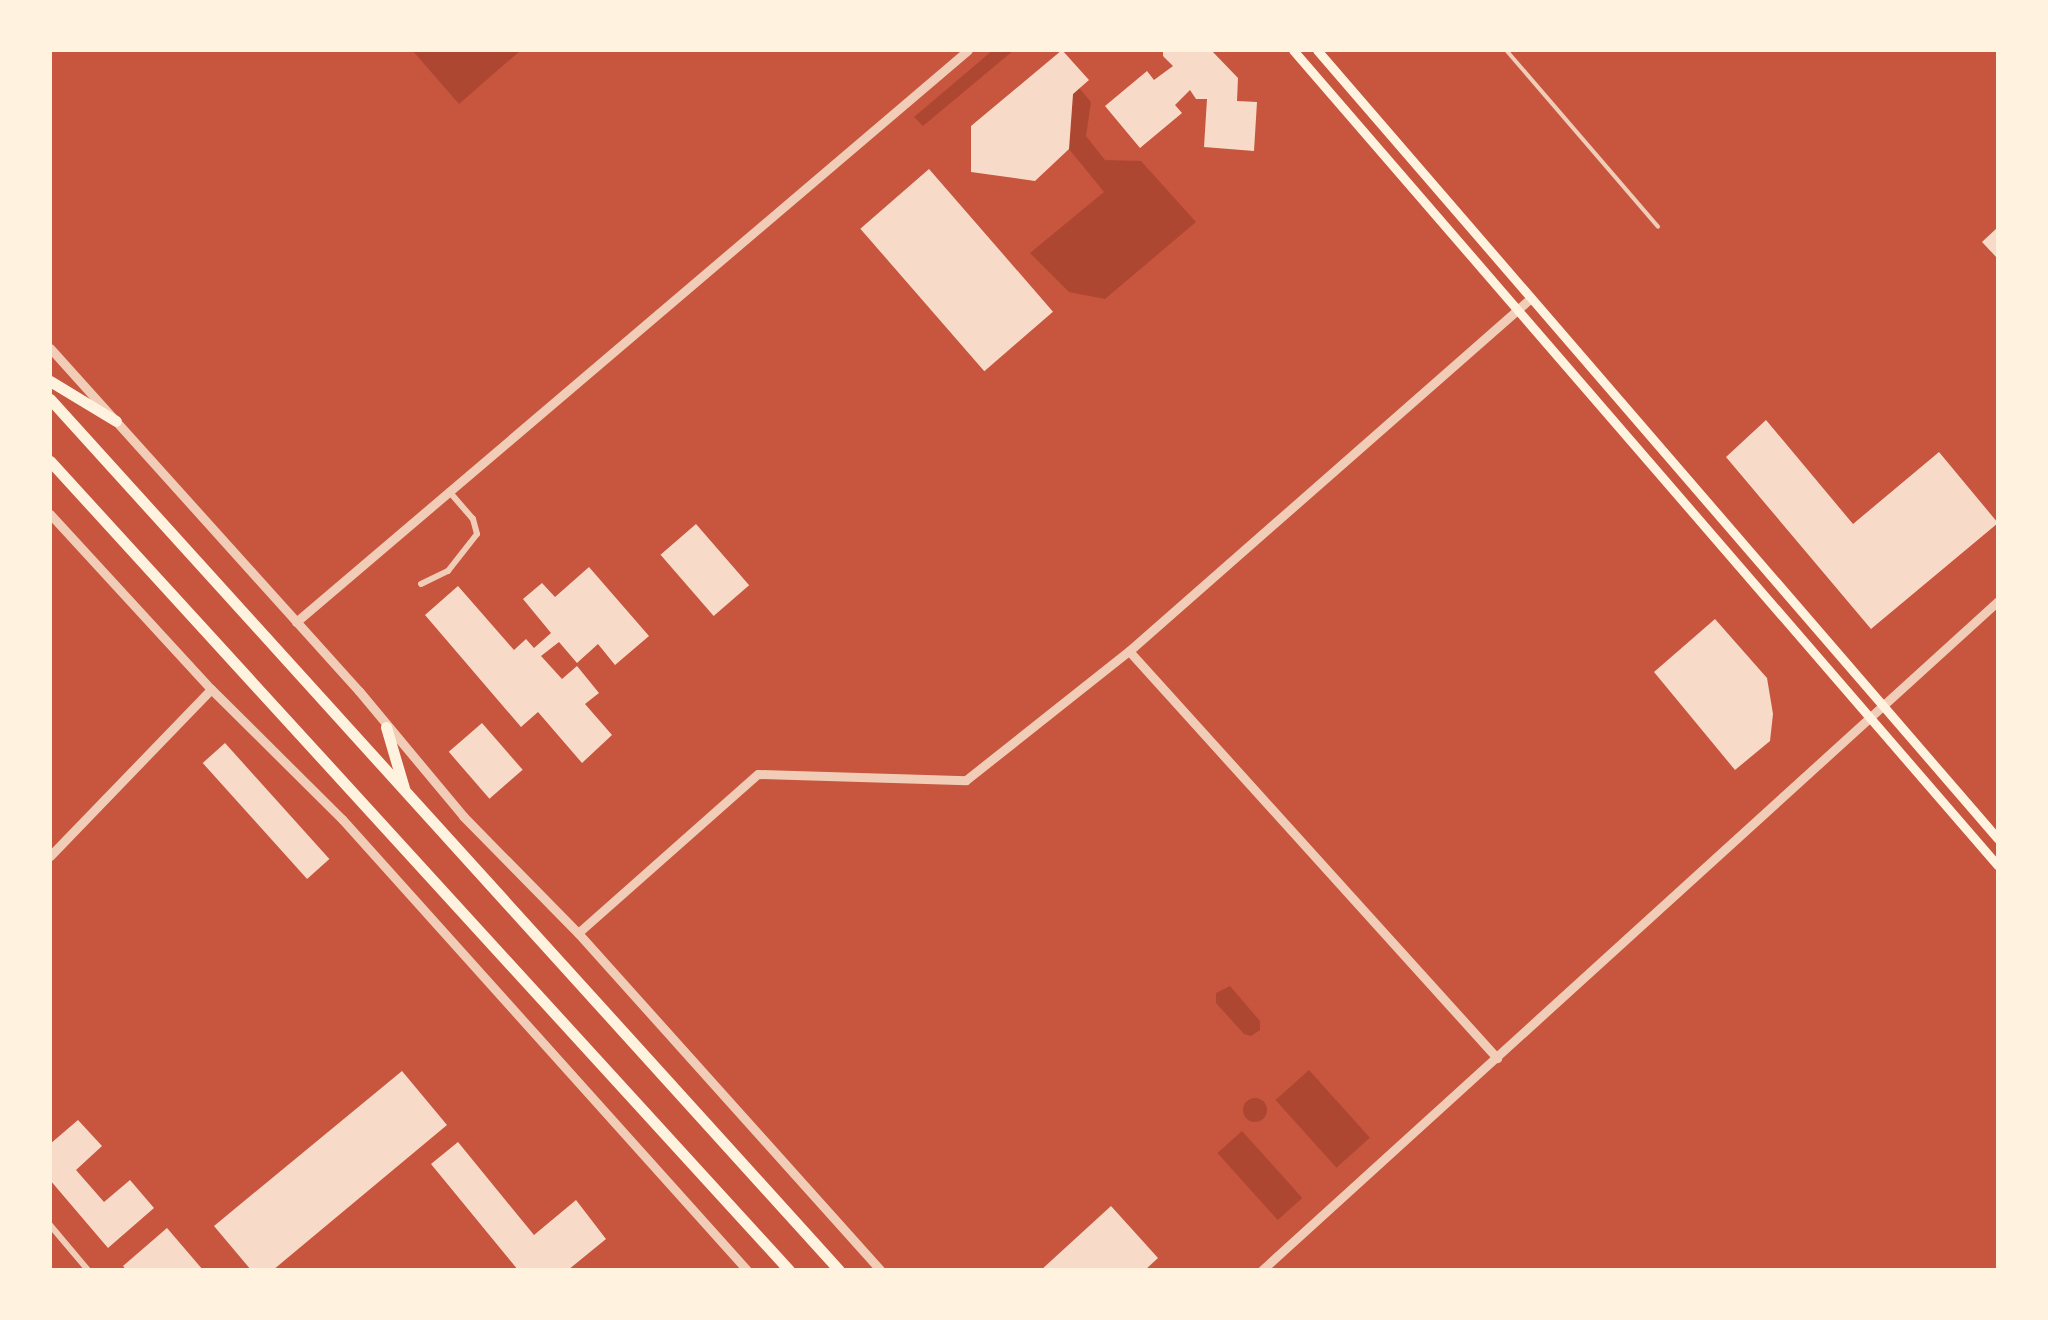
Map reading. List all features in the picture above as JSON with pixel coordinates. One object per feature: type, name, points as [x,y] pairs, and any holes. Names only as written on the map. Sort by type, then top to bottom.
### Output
[{"type":"highway","points":[[50,381],[116,421]]},
{"type":"highway","points":[[50,399],[839,1270]]},
{"type":"highway","points":[[50,461],[788,1270]]},
{"type":"highway","points":[[386,726],[406,792]]},
{"type":"main road","points":[[1294,50],[1998,866]]},
{"type":"main road","points":[[1317,50],[1998,840]]},
{"type":"street","points":[[296,622],[968,50]]},
{"type":"street","points":[[578,934],[758,774],[966,780],[1129,651],[1531,298]]},
{"type":"street","points":[[50,348],[296,622],[463,816],[578,934],[880,1270]]},
{"type":"street","points":[[421,584],[448,571],[477,534],[473,519],[449,491]]},
{"type":"street","points":[[50,514],[211,688],[342,819],[747,1270]]},
{"type":"street","points":[[1262,1270],[1998,602]]},
{"type":"street","points":[[1129,651],[1497,1058]]},
{"type":"street","points":[[50,856],[211,688]]},
{"type":"street","points":[[50,1225],[88,1270]]},
{"type":"lane","points":[[1506,50],[1658,227]]},
{"type":"shaded area","points":[[412,50],[521,50],[459,104]]},
{"type":"shaded area","points":[[993,50],[1014,50],[923,126],[914,117]]},
{"type":"shaded area","points":[[1079,88],[1091,102],[1086,136],[1105,160],[1141,161],[1196,222],[1105,299],[1069,292],[1030,253],[1104,192],[1069,149],[1073,94]]},
{"type":"shaded area","points":[[1230,986],[1260,1021],[1260,1030],[1251,1036],[1244,1034],[1216,1003],[1216,993]]},
{"type":"shaded area","points":[[1309,1070],[1370,1138],[1336,1168],[1276,1100]]},
{"type":"shaded area","points":[[1255,1098],[1267,1110],[1255,1122],[1243,1110]]},
{"type":"shaded area","points":[[1242,1131],[1302,1198],[1278,1220],[1217,1153]]},
{"type":"building","points":[[1062,50],[1089,80],[1073,94],[1069,149],[1035,181],[971,172],[971,126]]},
{"type":"building","points":[[1163,50],[1211,50],[1238,78],[1237,101],[1257,102],[1254,151],[1204,147],[1207,99],[1196,99],[1190,90],[1175,105],[1182,113],[1140,148],[1105,106],[1147,71],[1154,80],[1173,66],[1163,56]]},
{"type":"building","points":[[929,169],[1053,312],[984,371],[860,229]]},
{"type":"building","points":[[1998,227],[1998,259],[1982,242]]},
{"type":"building","points":[[1766,420],[1853,524],[1939,452],[1998,523],[1871,629],[1726,457]]},
{"type":"building","points":[[696,524],[749,585],[714,616],[661,555]]},
{"type":"building","points":[[589,567],[649,636],[615,665],[598,644],[577,663],[559,642],[541,656],[562,679],[577,666],[599,693],[585,704],[612,735],[582,763],[538,712],[521,727],[425,615],[458,586],[514,650],[526,639],[534,648],[551,633],[523,599],[542,583],[555,597]]},
{"type":"building","points":[[1715,619],[1767,678],[1773,714],[1770,741],[1735,770],[1654,672]]},
{"type":"building","points":[[482,723],[523,770],[489,799],[449,752]]},
{"type":"building","points":[[225,743],[329,859],[307,879],[203,763]]},
{"type":"building","points":[[402,1071],[447,1125],[273,1270],[251,1270],[214,1226]]},
{"type":"building","points":[[78,1120],[102,1146],[76,1170],[104,1202],[130,1180],[154,1208],[108,1248],[50,1180],[50,1144]]},
{"type":"building","points":[[458,1142],[534,1235],[576,1200],[606,1239],[568,1270],[518,1270],[431,1164]]},
{"type":"building","points":[[1111,1206],[1158,1258],[1145,1270],[1041,1270]]},
{"type":"building","points":[[167,1228],[203,1270],[126,1270],[123,1266]]}]
